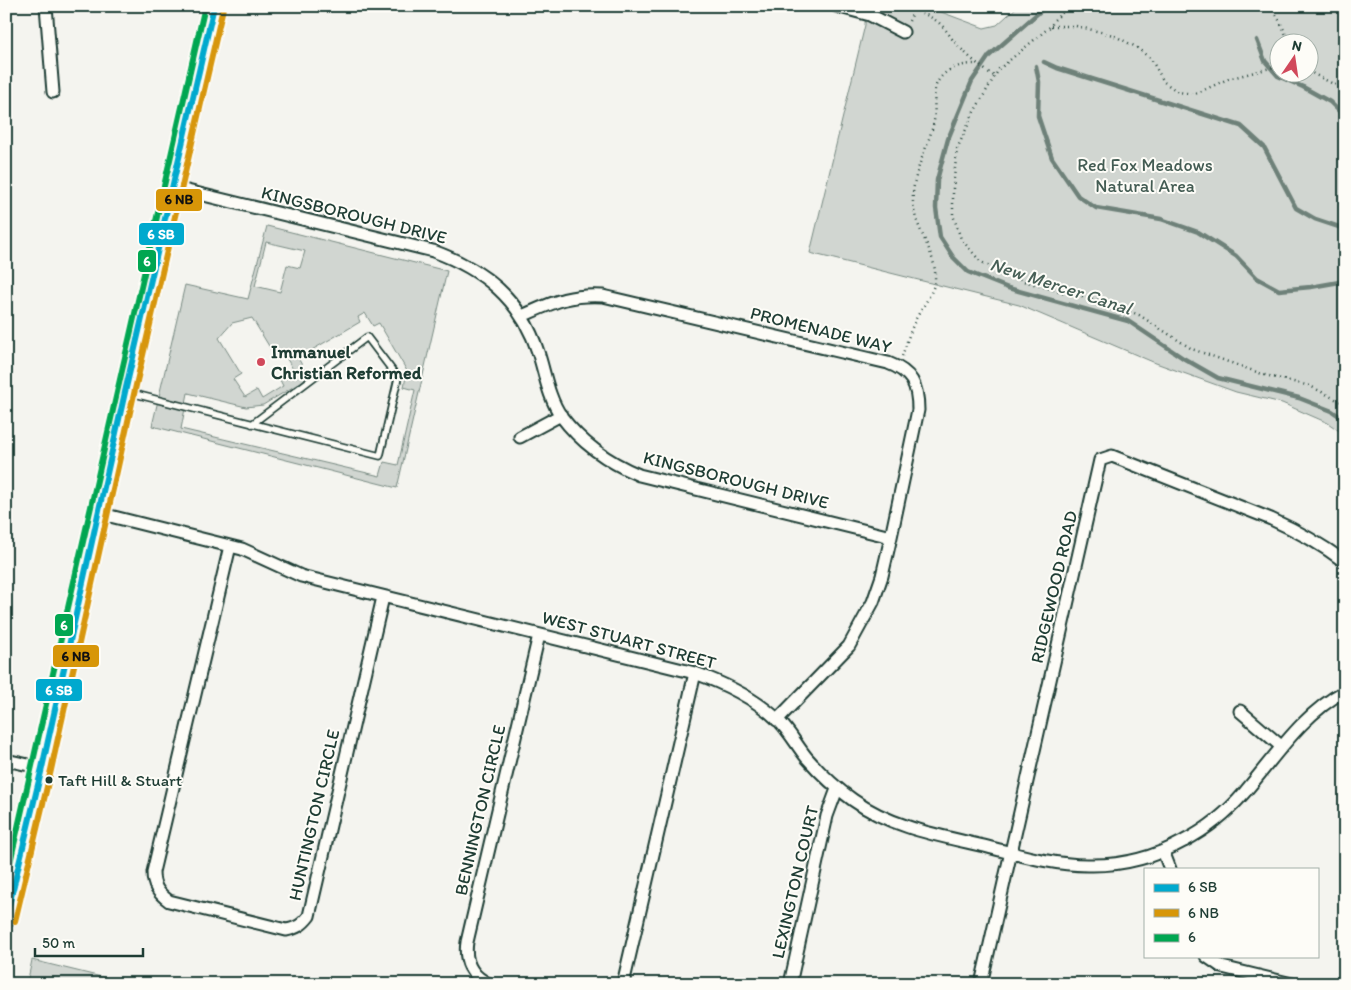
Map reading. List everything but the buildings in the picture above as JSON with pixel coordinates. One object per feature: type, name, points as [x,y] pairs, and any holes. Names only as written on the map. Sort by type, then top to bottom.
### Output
[{"type":"main road","points":[[6,919],[9,897],[42,768],[171,187],[214,6]]},
{"type":"street","points":[[46,6],[53,92]]},
{"type":"street","points":[[836,6],[870,15],[903,32]]},
{"type":"street","name":"KINGSBOROUGH DRIVE","points":[[171,187],[433,251],[455,259],[478,271],[508,297],[522,316],[533,337],[546,382],[560,415],[584,441],[602,456],[620,467],[639,475],[891,537]]},
{"type":"street","name":"PROMENADE WAY","points":[[522,316],[571,297],[603,296],[888,363],[898,367],[914,383],[918,396],[918,410],[882,576],[873,602],[849,646],[777,720]]},
{"type":"street","points":[[520,437],[560,415]]},
{"type":"street","name":"RIDGEWOOD ROAD","points":[[981,984],[1100,460],[1112,456],[1272,519],[1319,543],[1345,562]]},
{"type":"street","name":"WEST STUART STREET","points":[[98,512],[242,549],[301,576],[695,673],[730,687],[748,697],[789,732],[806,757],[837,789],[872,812],[900,824],[934,834],[1064,864],[1088,866],[1138,860],[1163,852],[1206,828],[1244,794],[1282,747],[1318,709],[1345,691]]},
{"type":"street","name":"HUNTINGTON CIRCLE","points":[[230,546],[153,872],[153,881],[156,889],[169,902],[286,930],[295,929],[303,924],[308,916],[383,597]]},
{"type":"street","name":"BENNINGTON CIRCLE","points":[[490,984],[478,978],[471,970],[467,960],[467,942],[539,635]]},
{"type":"street","points":[[623,984],[695,673]]},
{"type":"street","points":[[1240,711],[1282,747]]},
{"type":"street","points":[[6,760],[42,768]]},
{"type":"street","name":"LEXINGTON COURT","points":[[790,984],[827,816],[837,789]]},
{"type":"street","points":[[1163,852],[1170,868]]},
{"type":"street","points":[[1209,958],[1222,967],[1292,984]]},
{"type":"lane","points":[[125,392],[252,424],[380,456],[398,378],[367,337],[252,424]]},
{"type":"path","points":[[903,6],[932,18],[941,24],[954,42],[973,58],[976,64],[994,76]]},
{"type":"path","points":[[1070,6],[1054,20],[1051,26],[1000,69],[994,76],[974,112],[957,149],[953,188],[953,215],[961,239],[981,262],[1023,281],[1108,302],[1139,315],[1192,349],[1265,375],[1310,386],[1345,404]]},
{"type":"path","points":[[1272,6],[1285,32]]},
{"type":"path","points":[[1051,26],[1076,26],[1113,35],[1136,47],[1151,59],[1164,82],[1178,92],[1195,94],[1228,79],[1268,68]]},
{"type":"path","points":[[898,367],[914,323],[936,280],[935,267],[914,210],[913,192],[915,176],[933,123],[938,82],[948,71],[960,64],[976,64]]},
{"type":"path","points":[[1318,76],[1345,90]]},
{"type":"green space","name":"Red Fox Meadows Natural Area","points":[[866,6],[925,6],[984,28],[997,25],[1018,6],[1345,6],[1345,435],[1328,423],[1282,403],[1236,392],[1153,362],[1019,305],[810,253],[865,25]]},
{"type":"green space","points":[[267,226],[447,271],[397,488],[152,426],[185,285],[248,299]],"holes":[[[266,242],[305,251],[300,268],[287,265],[280,292],[255,286]],[[365,313],[373,326],[379,323],[407,371],[404,387],[415,390],[398,465],[384,462],[380,476],[181,429],[188,393],[246,407],[263,405],[303,381],[307,374],[298,358],[360,322],[358,317]],[[252,318],[275,356],[282,351],[293,369],[279,378],[283,386],[262,399],[257,390],[245,397],[233,379],[241,374],[219,338],[232,323]]]},
{"type":"green space","points":[[32,960],[130,984],[27,984]]},
{"type":"waterway","name":"New Mercer Canal","points":[[1046,6],[989,56],[972,81],[948,139],[937,180],[936,208],[940,237],[953,257],[968,272],[1008,288],[1128,321],[1183,358],[1218,378],[1299,398],[1332,411],[1345,420]]},
{"type":"waterway","points":[[1257,40],[1265,61],[1278,76],[1330,102],[1345,117]]},
{"type":"waterway","points":[[1044,62],[1057,68],[1241,126],[1264,147],[1296,208],[1315,219],[1345,229]]},
{"type":"waterway","points":[[1036,66],[1039,82],[1038,116],[1052,158],[1078,196],[1096,208],[1161,219],[1198,232],[1236,256],[1257,278],[1279,290],[1345,281]]},
{"type":"transit line","name":"6","points":[[6,880],[205,6]]},
{"type":"transit line","points":[[6,918],[42,768],[125,392],[214,6]]},
{"type":"transit line","points":[[15,921],[51,770],[134,394],[223,8]]},
{"type":"place","name":"Immanuel Christian Reformed","points":[[261,362]]},
{"type":"place","name":"Taft Hill & Stuart","points":[[49,780]]}]
